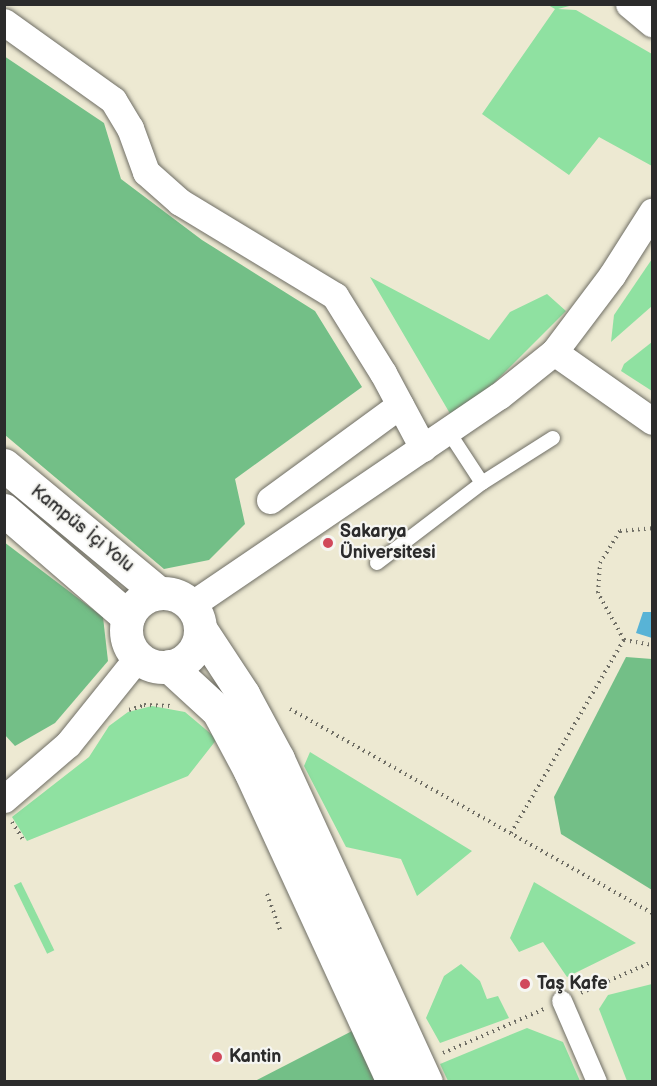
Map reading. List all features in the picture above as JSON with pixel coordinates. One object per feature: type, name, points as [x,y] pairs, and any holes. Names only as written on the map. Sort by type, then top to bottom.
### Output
[{"type":"street","points":[[629,4],[652,23]]},
{"type":"street","points":[[4,21],[113,100],[130,129],[146,172],[180,202],[335,296],[423,448]]},
{"type":"street","points":[[412,1076],[278,759],[243,694],[196,617],[182,597],[159,592],[140,600],[128,617],[127,639],[138,657],[147,663],[169,666],[188,658],[196,617],[554,352],[612,275],[652,212]]},
{"type":"street","points":[[554,352],[652,421]]},
{"type":"street","points":[[270,500],[400,405]]},
{"type":"street","name":"Kampüs İçi Yolu","points":[[4,465],[159,592]]},
{"type":"street","name":"Kampüs İçi Yolu","points":[[4,510],[128,617]]},
{"type":"street","points":[[6,808],[68,744],[138,657]]},
{"type":"street","points":[[169,666],[218,711],[412,1076]]},
{"type":"street","points":[[562,1001],[597,1082]]},
{"type":"lane","points":[[448,431],[482,483]]},
{"type":"lane","points":[[376,563],[482,483],[553,438]]},
{"type":"path","points":[[624,640],[598,593],[600,563],[620,531],[652,528]]},
{"type":"path","points":[[624,640],[652,645]]},
{"type":"path","points":[[511,833],[624,640]]},
{"type":"path","points":[[123,711],[144,705],[184,707]]},
{"type":"path","points":[[290,709],[652,913]]},
{"type":"path","points":[[6,808],[24,842]]},
{"type":"path","points":[[267,894],[280,930]]},
{"type":"path","points":[[412,1076],[562,1001],[652,962]]},
{"type":"green space","points":[[548,5],[573,5],[558,9],[576,10],[652,54],[652,166],[599,137],[569,175],[482,114],[555,9]]},
{"type":"green space","points":[[4,56],[104,123],[121,179],[202,240],[315,311],[362,387],[235,479],[245,524],[209,560],[164,569],[5,435]]},
{"type":"green space","points":[[652,259],[652,306],[611,342],[614,315]]},
{"type":"green space","points":[[370,277],[489,340],[510,312],[547,294],[566,311],[475,402],[452,417]]},
{"type":"green space","points":[[652,342],[652,391],[621,371],[624,364]]},
{"type":"green space","points":[[4,542],[103,617],[108,661],[55,723],[15,746],[4,734]]},
{"type":"green space","points":[[626,657],[652,659],[652,890],[561,834],[554,797]]},
{"type":"green space","points":[[152,706],[185,712],[217,739],[188,776],[27,841],[12,817],[89,757],[109,726],[128,712]]},
{"type":"green space","points":[[310,752],[472,851],[417,896],[401,859],[346,847],[304,766]]},
{"type":"green space","points":[[21,882],[54,950],[47,954],[14,886]]},
{"type":"green space","points":[[534,882],[636,943],[567,977],[543,942],[519,952],[510,938]]},
{"type":"green space","points":[[461,964],[480,981],[487,999],[498,996],[509,1018],[440,1043],[426,1018],[444,976]]},
{"type":"green space","points":[[652,984],[652,1081],[627,1081],[599,1009],[608,995]]},
{"type":"green space","points":[[527,1028],[563,1042],[580,1081],[448,1081],[440,1064]]},
{"type":"green space","points":[[354,1030],[377,1082],[253,1082]]},
{"type":"water","points":[[643,612],[652,612],[652,638],[636,633]]},
{"type":"place","name":"Sakarya Üniversitesi","points":[[328,543]]},
{"type":"place","name":"Taş Kafe","points":[[525,984]]},
{"type":"place","name":"Kantin","points":[[217,1057]]}]
